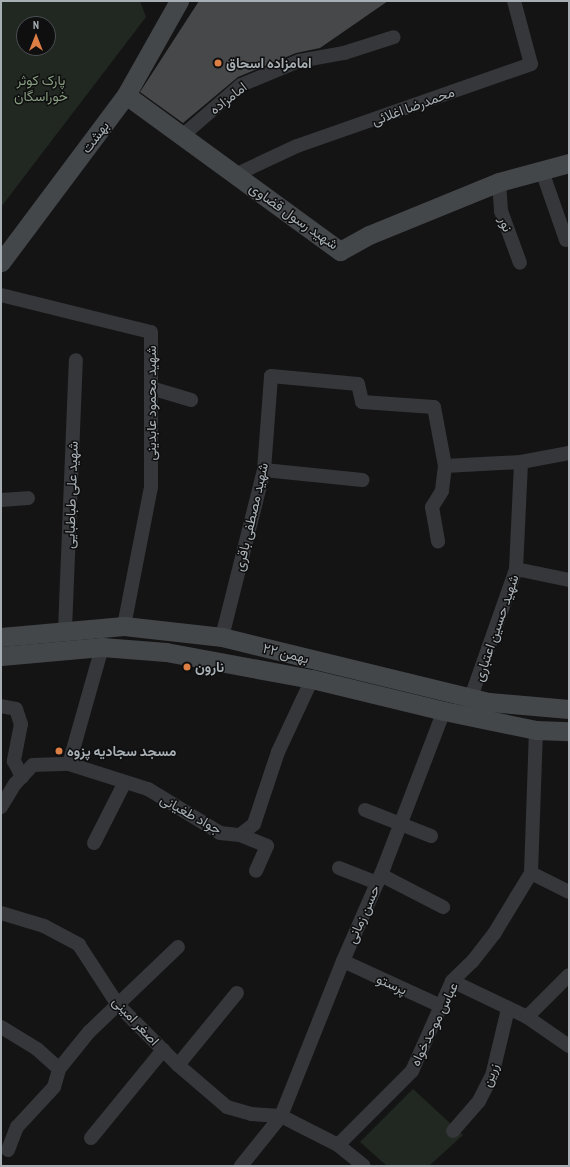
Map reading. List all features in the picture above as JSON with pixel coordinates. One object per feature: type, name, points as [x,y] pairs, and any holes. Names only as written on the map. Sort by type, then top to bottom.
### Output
[{"type":"main road","name":"بهشت","points":[[1,262],[126,95],[178,2]]},
{"type":"main road","name":"شهید رسول قضاوی","points":[[126,95],[340,251],[369,235],[499,182],[569,163]]},
{"type":"main road","name":"۲۲ بهمن","points":[[1,637],[65,630],[124,626],[222,637],[471,698],[539,708],[569,709]]},
{"type":"main road","name":"۲۲ بهمن","points":[[1,656],[102,647],[166,652],[312,679],[444,711],[536,730],[569,731]]},
{"type":"street","name":"محمدرضا اغلائی","points":[[236,175],[297,146],[531,64],[514,1]]},
{"type":"street","name":"امامزاده","points":[[182,136],[242,84],[299,61],[344,52],[394,37]]},
{"type":"street","points":[[542,171],[566,240]]},
{"type":"street","name":"نور","points":[[499,182],[501,211],[520,263]]},
{"type":"street","name":"شهید محمود عابدینی","points":[[1,295],[151,332],[151,487],[124,626]]},
{"type":"street","name":"شهید علی طباطبایی","points":[[65,630],[76,360]]},
{"type":"street","name":"شهید مصطفی باقری","points":[[222,637],[264,470],[271,376],[358,384],[362,402],[434,407],[445,466],[442,491],[432,507],[438,541]]},
{"type":"street","points":[[151,388],[191,400]]},
{"type":"street","points":[[445,466],[521,462],[569,453]]},
{"type":"street","name":"شهید حسین اعتباری","points":[[471,698],[516,570],[521,462]]},
{"type":"street","points":[[264,470],[362,480]]},
{"type":"street","points":[[1,500],[28,498]]},
{"type":"street","points":[[516,570],[569,580]]},
{"type":"street","points":[[1,807],[22,777],[33,766],[69,764],[102,647]]},
{"type":"street","name":"جواد طغیانی","points":[[69,764],[148,789],[220,833],[240,835],[254,824],[278,752],[312,679]]},
{"type":"street","points":[[1,706],[16,709],[21,724],[14,761],[22,777]]},
{"type":"street","name":"حسن زمانی","points":[[241,1166],[282,1116],[343,962],[379,879],[444,711]]},
{"type":"street","name":"عباس موحدخواه","points":[[338,1145],[412,1071],[452,981],[472,962],[494,934],[531,873],[536,730]]},
{"type":"street","points":[[94,843],[125,782]]},
{"type":"street","points":[[365,810],[431,836]]},
{"type":"street","points":[[240,835],[267,846],[256,871]]},
{"type":"street","points":[[339,868],[379,879],[443,907]]},
{"type":"street","points":[[531,873],[569,892]]},
{"type":"street","name":"اصغر امینی","points":[[1,913],[44,926],[79,945],[118,1005],[178,1065],[227,1106],[251,1114],[282,1116]]},
{"type":"street","points":[[8,1150],[17,1127],[54,1087],[59,1069],[89,1032],[178,947]]},
{"type":"street","name":"پرستو","points":[[343,962],[441,1006]]},
{"type":"street","points":[[527,1017],[569,975]]},
{"type":"street","points":[[452,981],[527,1017],[569,1046]]},
{"type":"street","points":[[178,1065],[237,994]]},
{"type":"street","name":"زرین","points":[[453,1131],[479,1101],[492,1076],[508,1009]]},
{"type":"street","points":[[1,1027],[37,1049],[59,1069]]},
{"type":"street","points":[[91,1138],[163,1050]]},
{"type":"street","points":[[282,1116],[338,1145],[360,1165]]},
{"type":"green space","name":"پارک کوثر خوراسگان","points":[[1,1],[140,1],[146,17],[1,207]]},
{"type":"green space","points":[[413,1089],[463,1135],[429,1166],[387,1166],[360,1142]]},
{"type":"building","name":"امامزاده اسحاق","points":[[199,1],[388,1],[320,48],[296,53],[238,77],[183,123],[140,92]]},
{"type":"place","name":"امامزاده اسحاق","points":[[218,63]]},
{"type":"place","name":"نارون","points":[[187,667]]},
{"type":"place","name":"مسجد سجادیه پزوه","points":[[59,751]]}]
